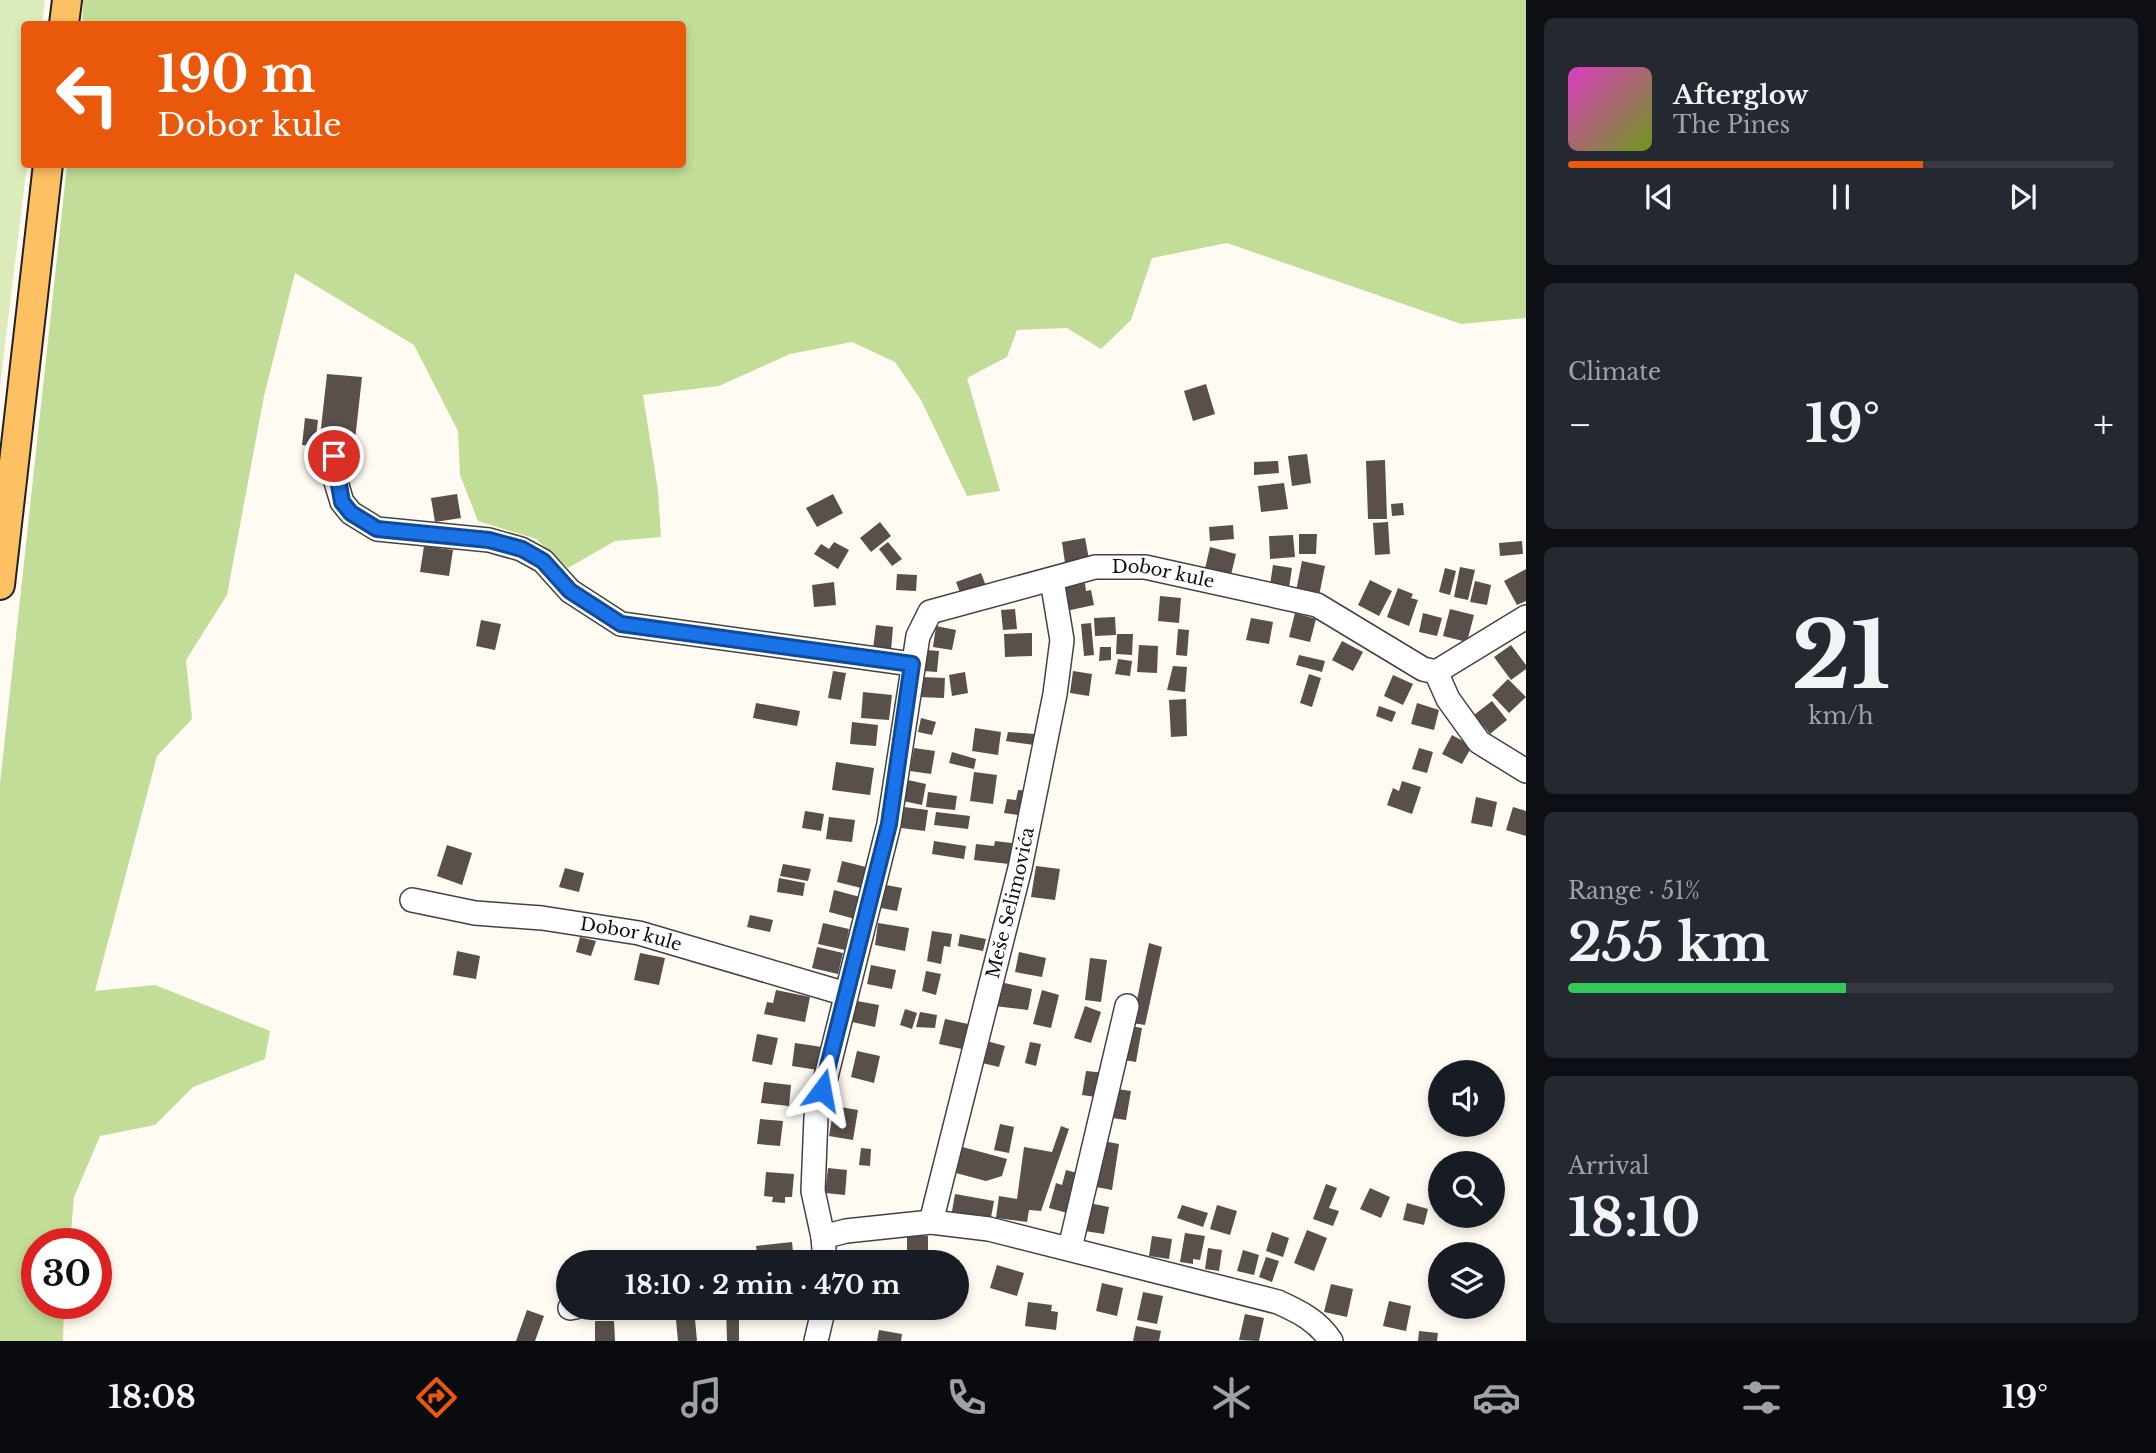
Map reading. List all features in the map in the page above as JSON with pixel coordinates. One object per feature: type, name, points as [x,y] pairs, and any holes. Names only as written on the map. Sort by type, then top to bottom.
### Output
[{"type":"main road","points":[[64,21],[67,0]]},
{"type":"main road","points":[[0,585],[48,168]]},
{"type":"street","points":[[334,444],[336,482],[342,502],[351,513],[377,529],[489,540],[522,549],[543,561],[570,591],[621,624],[912,664]]},
{"type":"street","name":"Dobor kule","points":[[824,1250],[813,1191],[816,1117],[889,824],[912,664],[918,636],[930,612],[1095,567],[1144,567],[1317,605],[1423,669],[1436,672]]},
{"type":"street","name":"Meše Selimovića","points":[[931,1222],[1020,868],[1055,694],[1062,640],[1052,580]]},
{"type":"street","points":[[1526,617],[1436,672],[1448,699],[1479,742],[1526,771]]},
{"type":"street","name":"Dobor kule","points":[[412,900],[475,913],[542,918],[639,933],[846,994]]},
{"type":"street","points":[[1070,1248],[1127,1006]]},
{"type":"street","points":[[823,1237],[846,1231],[931,1222],[989,1229],[1070,1248],[1187,1282],[1278,1302],[1304,1314],[1326,1337]]},
{"type":"street","points":[[817,1341],[821,1320]]},
{"type":"green space","points":[[0,0],[45,0],[42,21],[21,21],[21,168],[27,168],[0,386]]},
{"type":"green space","points":[[83,0],[1526,0],[1526,318],[1461,324],[1227,243],[1152,258],[1131,320],[1101,349],[1067,328],[1017,330],[1007,357],[967,378],[1000,491],[967,496],[921,400],[895,362],[852,342],[790,354],[719,386],[643,395],[658,491],[661,537],[615,541],[568,568],[536,539],[478,521],[460,475],[458,431],[414,345],[295,273],[264,396],[227,595],[186,660],[192,719],[157,756],[95,991],[155,985],[270,1031],[265,1059],[193,1087],[155,1125],[100,1136],[74,1197],[71,1228],[21,1228],[21,1319],[64,1319],[63,1341],[0,1341],[0,784],[67,168],[686,168],[686,21],[82,21]]},
{"type":"building","points":[[327,374],[362,377],[355,440],[320,437]]},
{"type":"building","points":[[1206,384],[1215,414],[1193,421],[1184,391]]},
{"type":"building","points":[[305,418],[318,420],[315,446],[302,445]]},
{"type":"building","points":[[1307,454],[1311,483],[1292,486],[1288,456]]},
{"type":"building","points":[[1385,460],[1387,519],[1368,519],[1366,461]]},
{"type":"building","points":[[1278,461],[1279,473],[1254,475],[1254,462]]},
{"type":"building","points":[[1284,483],[1288,509],[1261,512],[1258,486]]},
{"type":"building","points":[[457,494],[461,518],[435,522],[431,498]]},
{"type":"building","points":[[833,494],[843,513],[817,527],[806,508]]},
{"type":"building","points":[[1403,503],[1404,515],[1392,516],[1391,504]]},
{"type":"building","points":[[880,522],[891,536],[871,552],[860,538]]},
{"type":"building","points":[[1388,522],[1390,554],[1375,555],[1373,523]]},
{"type":"building","points":[[1233,525],[1234,539],[1210,541],[1209,527]]},
{"type":"building","points":[[1299,534],[1317,534],[1316,554],[1299,554]]},
{"type":"building","points":[[1293,535],[1295,557],[1270,559],[1269,536]]},
{"type":"building","points":[[1085,538],[1089,559],[1065,563],[1062,542]]},
{"type":"building","points":[[1522,541],[1523,554],[1500,556],[1499,543]]},
{"type":"building","points":[[834,542],[849,550],[838,569],[814,554],[821,544],[829,549]]},
{"type":"building","points":[[888,542],[902,559],[892,566],[879,549]]},
{"type":"building","points":[[424,546],[453,550],[449,576],[420,572]]},
{"type":"building","points":[[1210,547],[1236,554],[1230,579],[1204,573]]},
{"type":"building","points":[[1302,561],[1325,566],[1319,596],[1296,591]]},
{"type":"building","points":[[1273,565],[1292,568],[1289,588],[1270,585]]},
{"type":"building","points":[[1460,567],[1475,570],[1468,600],[1454,597]]},
{"type":"building","points":[[1445,568],[1456,571],[1450,595],[1439,592]]},
{"type":"building","points":[[1526,569],[1526,601],[1517,605],[1504,581]]},
{"type":"building","points":[[981,573],[986,586],[961,595],[956,582]]},
{"type":"building","points":[[897,574],[917,575],[916,591],[896,590]]},
{"type":"building","points":[[1370,580],[1392,591],[1379,616],[1358,605]]},
{"type":"building","points":[[1475,581],[1491,585],[1487,605],[1470,602]]},
{"type":"building","points":[[834,582],[836,605],[814,607],[812,585]]},
{"type":"building","points":[[1085,583],[1086,591],[1091,590],[1094,605],[1066,611],[1061,588]]},
{"type":"building","points":[[1398,588],[1413,594],[1411,598],[1418,600],[1409,626],[1387,617]]},
{"type":"building","points":[[1160,596],[1181,598],[1179,623],[1158,621]]},
{"type":"building","points":[[1015,609],[1017,629],[1003,630],[1001,610]]},
{"type":"building","points":[[1450,609],[1474,615],[1467,642],[1443,636]]},
{"type":"building","points":[[1295,613],[1316,619],[1310,642],[1289,637]]},
{"type":"building","points":[[1423,613],[1442,618],[1437,636],[1419,632]]},
{"type":"building","points":[[1115,617],[1116,635],[1095,636],[1094,618]]},
{"type":"building","points":[[1251,618],[1273,622],[1269,644],[1246,640]]},
{"type":"building","points":[[481,620],[501,624],[495,650],[476,646]]},
{"type":"building","points":[[1091,623],[1094,655],[1084,656],[1081,624]]},
{"type":"building","points":[[876,625],[893,627],[891,651],[873,649]]},
{"type":"building","points":[[936,626],[956,630],[952,650],[933,647]]},
{"type":"building","points":[[1178,629],[1189,630],[1187,656],[1176,655]]},
{"type":"building","points":[[1032,633],[1032,656],[1005,657],[1004,634]]},
{"type":"building","points":[[1117,634],[1133,634],[1132,655],[1116,654]]},
{"type":"building","points":[[1342,641],[1363,652],[1353,671],[1332,660]]},
{"type":"building","points":[[1139,645],[1158,646],[1157,673],[1137,672]]},
{"type":"building","points":[[1511,645],[1526,665],[1526,669],[1511,680],[1494,657]]},
{"type":"building","points":[[1100,647],[1111,647],[1111,660],[1099,661]]},
{"type":"building","points":[[926,650],[939,651],[937,672],[924,671]]},
{"type":"building","points":[[1299,655],[1325,661],[1322,672],[1296,665]]},
{"type":"building","points":[[1118,659],[1132,661],[1130,676],[1115,674]]},
{"type":"building","points":[[1173,666],[1187,667],[1185,692],[1167,690]]},
{"type":"building","points":[[833,671],[846,673],[841,700],[828,698]]},
{"type":"building","points":[[1073,671],[1092,674],[1089,696],[1070,693]]},
{"type":"building","points":[[965,672],[968,693],[952,696],[949,675]]},
{"type":"building","points":[[1309,674],[1321,678],[1312,707],[1300,703]]},
{"type":"building","points":[[1393,675],[1413,684],[1403,705],[1384,696]]},
{"type":"building","points":[[921,677],[945,678],[944,698],[920,697]]},
{"type":"building","points":[[1508,679],[1526,697],[1509,713],[1492,695]]},
{"type":"building","points":[[863,692],[892,695],[889,720],[861,718]]},
{"type":"building","points":[[1186,699],[1187,736],[1171,737],[1169,700]]},
{"type":"building","points":[[1492,701],[1507,720],[1490,734],[1474,715]]},
{"type":"building","points":[[756,703],[800,711],[797,726],[753,718]]},
{"type":"building","points":[[1417,703],[1439,710],[1434,730],[1411,724]]},
{"type":"building","points":[[1379,706],[1396,712],[1392,722],[1376,716]]},
{"type":"building","points":[[921,718],[936,722],[932,735],[918,732]]},
{"type":"building","points":[[852,722],[878,725],[876,746],[850,744]]},
{"type":"building","points":[[975,728],[1001,732],[998,755],[972,751]]},
{"type":"building","points":[[1008,732],[1035,734],[1034,745],[1006,741]]},
{"type":"building","points":[[1452,735],[1472,746],[1462,764],[1442,754]]},
{"type":"building","points":[[914,748],[935,751],[931,774],[910,771]]},
{"type":"building","points":[[1419,748],[1433,752],[1427,773],[1412,769]]},
{"type":"building","points":[[952,752],[976,759],[974,769],[949,763]]},
{"type":"building","points":[[836,762],[874,768],[870,795],[832,790]]},
{"type":"building","points":[[974,772],[997,775],[993,804],[970,801]]},
{"type":"building","points":[[908,780],[926,784],[922,805],[903,801]]},
{"type":"building","points":[[1402,781],[1421,787],[1412,814],[1387,805],[1393,788],[1399,791]]},
{"type":"building","points":[[1018,790],[1029,791],[1025,816],[1004,813],[1007,799],[1016,800]]},
{"type":"building","points":[[928,792],[957,796],[955,810],[926,807]]},
{"type":"building","points":[[1476,797],[1497,802],[1492,827],[1471,823]]},
{"type":"building","points":[[904,807],[928,810],[925,831],[901,828]]},
{"type":"building","points":[[1513,807],[1526,811],[1526,836],[1506,830]]},
{"type":"building","points":[[805,811],[824,814],[821,831],[802,828]]},
{"type":"building","points":[[936,812],[970,816],[968,829],[934,825]]},
{"type":"building","points":[[829,817],[855,820],[852,842],[826,839]]},
{"type":"building","points":[[934,841],[966,846],[964,859],[932,854]]},
{"type":"building","points":[[995,841],[1012,843],[1009,864],[974,860],[976,844],[994,846]]},
{"type":"building","points":[[447,845],[472,853],[462,885],[437,876]]},
{"type":"building","points":[[842,861],[866,867],[861,888],[837,882]]},
{"type":"building","points":[[783,864],[811,869],[808,881],[780,876]]},
{"type":"building","points":[[1036,866],[1060,869],[1055,900],[1031,897]]},
{"type":"building","points":[[565,868],[584,873],[579,892],[559,887]]},
{"type":"building","points":[[779,878],[805,883],[803,896],[777,892]]},
{"type":"building","points":[[886,885],[902,888],[897,911],[881,908]]},
{"type":"building","points":[[834,890],[860,897],[855,919],[829,912]]},
{"type":"building","points":[[750,915],[773,920],[770,932],[747,927]]},
{"type":"building","points":[[823,923],[849,929],[845,950],[818,944]]},
{"type":"building","points":[[878,923],[909,928],[905,951],[875,945]]},
{"type":"building","points":[[932,931],[952,934],[950,947],[944,946],[941,964],[927,961]]},
{"type":"building","points":[[960,934],[986,939],[983,951],[958,946]]},
{"type":"building","points":[[580,937],[596,941],[591,956],[576,952]]},
{"type":"building","points":[[1149,943],[1162,947],[1145,1025],[1132,1023]]},
{"type":"building","points":[[817,947],[843,953],[838,974],[812,968]]},
{"type":"building","points":[[457,951],[480,956],[476,979],[453,975]]},
{"type":"building","points":[[1019,952],[1046,958],[1042,977],[1015,972]]},
{"type":"building","points":[[640,953],[665,958],[659,985],[634,980]]},
{"type":"building","points":[[1090,958],[1107,960],[1101,1002],[1085,1000]]},
{"type":"building","points":[[871,965],[896,970],[892,989],[867,984]]},
{"type":"building","points":[[926,971],[941,974],[936,995],[922,991]]},
{"type":"building","points":[[1000,982],[1032,989],[1028,1010],[994,1006]]},
{"type":"building","points":[[776,990],[810,997],[805,1022],[764,1014],[767,1002],[773,1003]]},
{"type":"building","points":[[1042,990],[1059,995],[1051,1028],[1033,1024]]},
{"type":"building","points":[[857,1001],[879,1005],[875,1027],[852,1022]]},
{"type":"building","points":[[1085,1006],[1101,1012],[1091,1043],[1074,1038]]},
{"type":"building","points":[[905,1009],[917,1013],[912,1029],[900,1025]]},
{"type":"building","points":[[920,1012],[937,1015],[935,1028],[916,1027]]},
{"type":"building","points":[[945,1019],[968,1024],[962,1049],[939,1044]]},
{"type":"building","points":[[1130,1026],[1142,1028],[1136,1062],[1124,1060]]},
{"type":"building","points":[[757,1034],[778,1038],[772,1065],[752,1061]]},
{"type":"building","points":[[983,1040],[1005,1046],[999,1067],[978,1062]]},
{"type":"building","points":[[1030,1042],[1041,1044],[1036,1066],[1025,1063]]},
{"type":"building","points":[[795,1043],[822,1047],[818,1070],[792,1066]]},
{"type":"building","points":[[857,1051],[880,1056],[874,1083],[851,1077]]},
{"type":"building","points":[[1086,1071],[1106,1073],[1103,1098],[1082,1095]]},
{"type":"building","points":[[764,1082],[791,1085],[789,1106],[761,1103]]},
{"type":"building","points":[[1117,1089],[1131,1091],[1126,1120],[1112,1118]]},
{"type":"building","points":[[834,1106],[858,1110],[853,1140],[829,1136]]},
{"type":"building","points":[[760,1119],[783,1121],[780,1146],[757,1144]]},
{"type":"building","points":[[1000,1124],[1014,1127],[1009,1153],[994,1150]]},
{"type":"building","points":[[1061,1126],[1069,1129],[1041,1211],[1029,1210],[1027,1222],[996,1218],[999,1196],[1017,1199],[1024,1147],[1052,1152]]},
{"type":"building","points":[[1103,1141],[1119,1144],[1112,1190],[1096,1187]]},
{"type":"building","points":[[959,1146],[1007,1159],[1002,1176],[986,1181],[952,1172]]},
{"type":"building","points":[[861,1148],[871,1149],[870,1166],[859,1165]]},
{"type":"building","points":[[828,1168],[847,1170],[845,1195],[825,1193]]},
{"type":"building","points":[[1066,1170],[1081,1174],[1071,1214],[1049,1208],[1056,1183],[1062,1185]]},
{"type":"building","points":[[766,1172],[794,1174],[792,1197],[785,1197],[785,1203],[772,1202],[773,1197],[764,1196]]},
{"type":"building","points":[[1326,1184],[1337,1188],[1329,1208],[1339,1211],[1333,1226],[1313,1219]]},
{"type":"building","points":[[1370,1188],[1390,1197],[1381,1218],[1360,1209]]},
{"type":"building","points":[[955,1194],[994,1201],[990,1223],[951,1217]]},
{"type":"building","points":[[1089,1203],[1109,1207],[1104,1234],[1085,1231]]},
{"type":"building","points":[[1407,1203],[1428,1209],[1424,1225],[1403,1220]]},
{"type":"building","points":[[1182,1205],[1208,1213],[1203,1227],[1177,1218]]},
{"type":"building","points":[[1217,1205],[1237,1211],[1230,1235],[1210,1229]]},
{"type":"building","points":[[1307,1230],[1327,1238],[1314,1271],[1294,1263]]},
{"type":"building","points":[[1272,1232],[1289,1238],[1283,1257],[1266,1251]]},
{"type":"building","points":[[1185,1233],[1205,1236],[1200,1260],[1193,1259],[1193,1264],[1180,1262]]},
{"type":"building","points":[[907,1236],[928,1236],[928,1250],[907,1250]]},
{"type":"building","points":[[1152,1236],[1172,1239],[1169,1259],[1149,1256]]},
{"type":"building","points":[[792,1242],[793,1250],[756,1250],[756,1246]]},
{"type":"building","points":[[1208,1248],[1222,1250],[1219,1271],[1205,1269]]},
{"type":"building","points":[[1243,1250],[1259,1255],[1254,1275],[1237,1271]]},
{"type":"building","points":[[1266,1257],[1279,1261],[1272,1282],[1259,1277]]},
{"type":"building","points":[[997,1265],[1024,1273],[1017,1296],[990,1288]]},
{"type":"building","points":[[1102,1283],[1123,1288],[1117,1316],[1096,1311]]},
{"type":"building","points":[[1331,1284],[1353,1289],[1347,1317],[1324,1312]]},
{"type":"building","points":[[1143,1292],[1163,1296],[1157,1324],[1137,1320]]},
{"type":"building","points":[[1389,1301],[1411,1306],[1406,1331],[1383,1326]]},
{"type":"building","points":[[1028,1302],[1052,1305],[1051,1311],[1058,1312],[1056,1330],[1025,1326]]},
{"type":"building","points":[[527,1310],[544,1316],[535,1341],[516,1341]]},
{"type":"building","points":[[1245,1314],[1264,1318],[1259,1341],[1239,1340]]},
{"type":"building","points":[[676,1320],[695,1320],[697,1341],[678,1341]]},
{"type":"building","points":[[726,1320],[739,1320],[739,1341],[727,1341]]},
{"type":"building","points":[[595,1321],[614,1321],[615,1341],[595,1341]]},
{"type":"building","points":[[1136,1326],[1161,1331],[1159,1341],[1133,1341]]},
{"type":"building","points":[[879,1330],[902,1334],[901,1341],[877,1341]]},
{"type":"building","points":[[1419,1331],[1438,1333],[1437,1341],[1418,1341]]},
{"type":"route","points":[[334,456],[336,482],[342,502],[351,513],[377,529],[450,534],[522,549],[543,561],[570,591],[621,624],[912,664],[889,824],[822,1090]]}]
